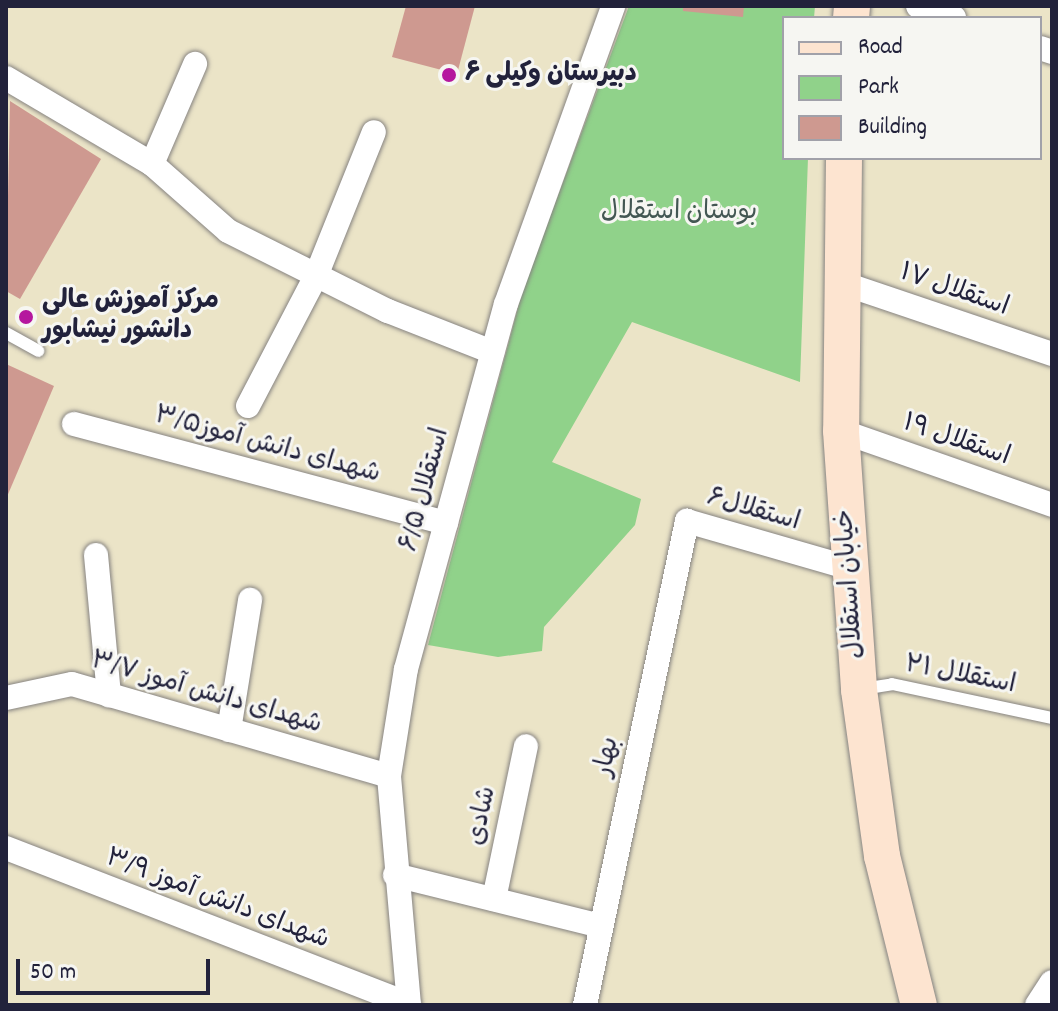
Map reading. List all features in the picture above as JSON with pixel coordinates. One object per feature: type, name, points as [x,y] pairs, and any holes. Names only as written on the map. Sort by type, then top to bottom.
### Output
[{"type":"main road","name":"خیابان استقلال","points":[[844,160],[839,282],[841,431],[859,690],[882,856],[919,1005]]},
{"type":"street","name":"استقلال ۶/۵","points":[[409,1004],[395,875],[389,776],[406,669],[492,352],[613,6]]},
{"type":"street","points":[[918,6],[948,16]]},
{"type":"street","points":[[152,164],[195,64]]},
{"type":"street","points":[[6,78],[152,164],[228,231],[388,311],[492,352]]},
{"type":"street","points":[[248,406],[316,276],[374,132]]},
{"type":"street","name":"استقلال ۱۷","points":[[839,282],[1052,354]]},
{"type":"street","name":"شهدای دانش آموز۳/۵","points":[[74,424],[446,523]]},
{"type":"street","name":"استقلال ۱۹","points":[[841,431],[1052,505]]},
{"type":"street","name":"استقلال۶","points":[[687,521],[850,568]]},
{"type":"street","name":"بهار","points":[[585,1005],[687,521]]},
{"type":"street","points":[[96,555],[109,695]]},
{"type":"street","points":[[229,730],[250,600]]},
{"type":"street","name":"شهدای دانش آموز ۳/۷","points":[[6,698],[72,684],[389,776]]},
{"type":"street","name":"شادی","points":[[494,899],[526,746]]},
{"type":"street","name":"شهدای دانش آموز ۳/۹","points":[[6,848],[409,1004]]},
{"type":"street","points":[[395,875],[601,926]]},
{"type":"street","points":[[1037,1005],[1052,982]]},
{"type":"lane","points":[[6,333],[38,351]]},
{"type":"lane","name":"استقلال ۲۱","points":[[859,690],[892,684],[1052,718]]},
{"type":"green space","name":"بوستان استقلال","points":[[629,6],[815,6],[814,16],[782,16],[782,160],[808,160],[800,382],[632,322],[552,462],[641,499],[635,525],[544,627],[542,651],[498,657],[428,645],[523,289]]},
{"type":"building","points":[[406,6],[475,6],[457,74],[392,57]]},
{"type":"building","points":[[683,6],[744,6],[743,17],[683,11]]},
{"type":"building","points":[[10,101],[101,159],[20,299],[6,291]]},
{"type":"building","points":[[6,364],[54,386],[6,499]]},
{"type":"place","name":"دبیرستان وکیلی ۶","points":[[449,75]]},
{"type":"place","name":"مرکز آموزش عالی دانشور نیشابور","points":[[26,317]]}]
